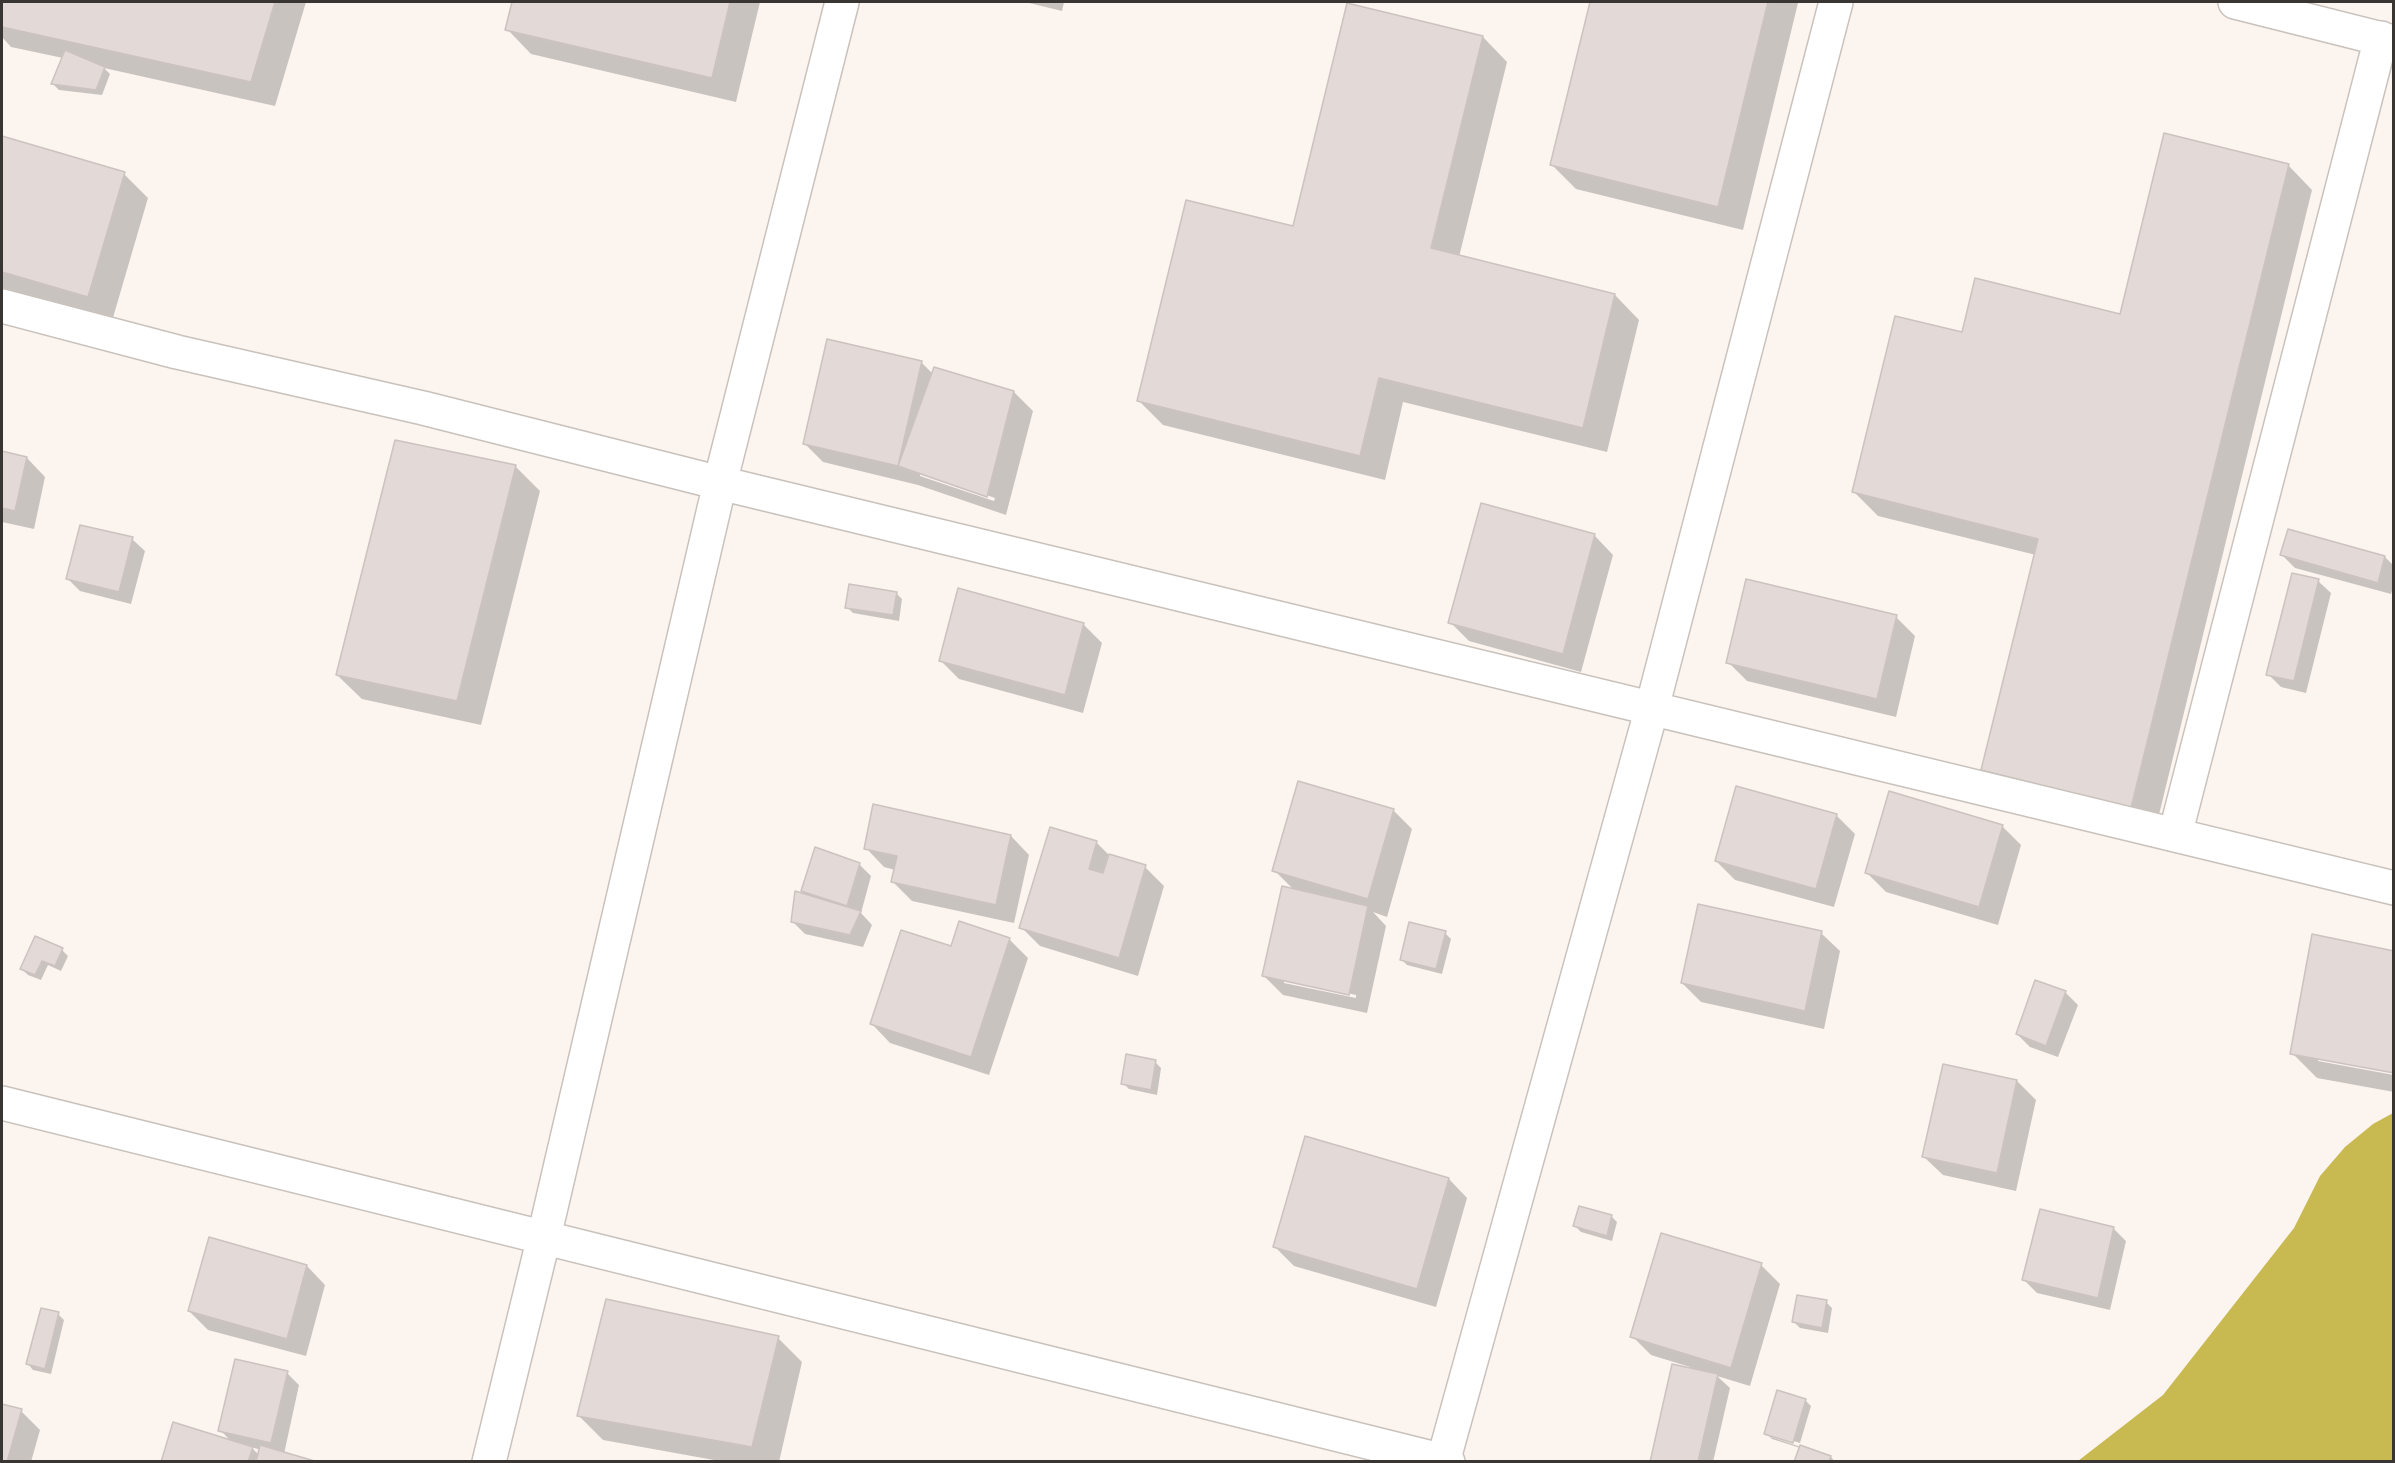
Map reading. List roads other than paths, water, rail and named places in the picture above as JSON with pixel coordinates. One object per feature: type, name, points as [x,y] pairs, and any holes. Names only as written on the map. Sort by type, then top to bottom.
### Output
[{"type":"street","points":[[489,1461],[544,1237],[720,483],[842,2]]},
{"type":"street","points":[[2,1104],[1445,1461],[1652,708],[1836,2]]},
{"type":"street","points":[[2175,835],[2387,40],[2235,2]]},
{"type":"street","points":[[2,306],[177,352],[423,408],[720,483],[2394,888]]}]
